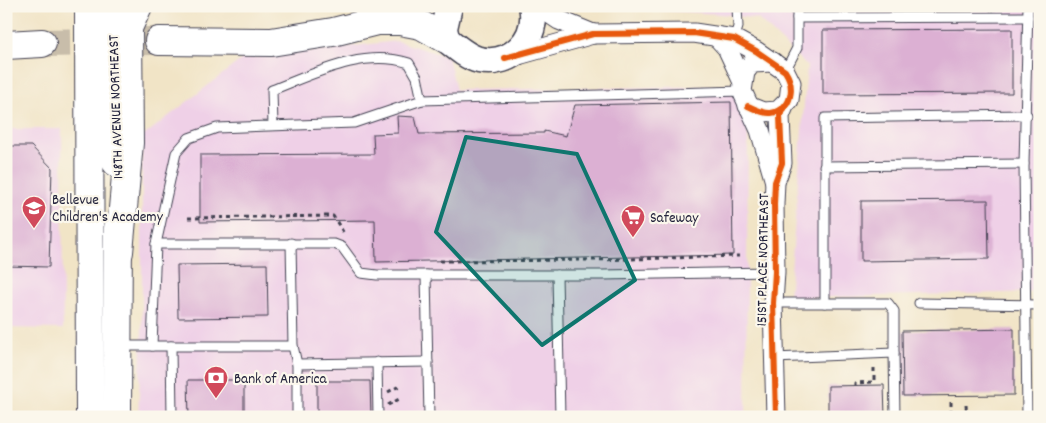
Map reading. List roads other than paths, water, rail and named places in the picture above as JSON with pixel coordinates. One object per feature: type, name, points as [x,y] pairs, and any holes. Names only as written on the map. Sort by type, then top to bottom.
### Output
[{"type":"main road","name":"148TH AVENUE NORTHEAST","points":[[89,6],[90,417]]},
{"type":"main road","name":"148TH AVENUE NORTHEAST","points":[[112,6],[119,252],[118,412]]},
{"type":"main road","points":[[119,252],[129,143],[128,28],[138,6]]},
{"type":"main road","points":[[159,41],[271,42],[333,32],[378,21],[392,21],[421,26],[446,39]]},
{"type":"main road","points":[[6,46],[42,42]]},
{"type":"street","points":[[449,6],[444,28],[446,39],[477,59],[491,61],[505,58],[593,34],[694,33],[725,38],[779,67],[791,83],[792,91],[789,100],[784,106],[770,113],[744,92],[745,72],[752,63],[779,67]]},
{"type":"street","points":[[505,58],[517,52],[527,41],[532,29],[534,15],[532,6]]},
{"type":"street","points":[[538,6],[559,20],[593,34]]},
{"type":"street","name":"151ST PLACE NORTHEAST","points":[[725,38],[760,130],[775,182],[773,304],[776,417]]},
{"type":"street","name":"151ST PLACE NORTHEAST","points":[[775,182],[782,163],[780,116],[784,106]]},
{"type":"lane","points":[[725,38],[738,27],[737,6]]},
{"type":"lane","points":[[779,67],[797,48],[797,6]]},
{"type":"lane","points":[[1027,417],[1024,164],[1027,114],[1028,6]]},
{"type":"lane","points":[[797,18],[914,11],[1028,17]]},
{"type":"lane","points":[[273,126],[272,90],[334,67],[365,60],[394,58],[409,62],[417,78],[422,100]]},
{"type":"lane","points":[[152,346],[156,244],[176,153],[189,138],[217,128],[354,123],[422,100],[744,92]]},
{"type":"lane","points":[[825,303],[825,118],[1027,114]]},
{"type":"lane","points":[[824,166],[1024,164]]},
{"type":"lane","points":[[291,243],[293,346],[297,364],[297,417]]},
{"type":"lane","points":[[156,244],[334,244],[342,248],[361,273],[557,275],[775,272]]},
{"type":"lane","points":[[426,275],[429,417]]},
{"type":"lane","points":[[557,275],[560,417]]},
{"type":"lane","points":[[773,304],[888,303],[894,311],[895,417]]},
{"type":"lane","points":[[919,303],[1040,304]]},
{"type":"lane","points":[[118,346],[293,346]]},
{"type":"lane","points":[[171,346],[172,417]]},
{"type":"lane","points":[[774,358],[894,353]]},
{"type":"lane","points":[[378,362],[378,417]]},
{"type":"lane","points":[[297,364],[428,362]]},
{"type":"tunnel","points":[[42,43],[159,41]]},
{"type":"place","name":"Bellevue Children's Academy","points":[[34,229]]},
{"type":"place","name":"Safeway","points":[[633,238]]},
{"type":"place","name":"Bank of America","points":[[216,399]]}]
